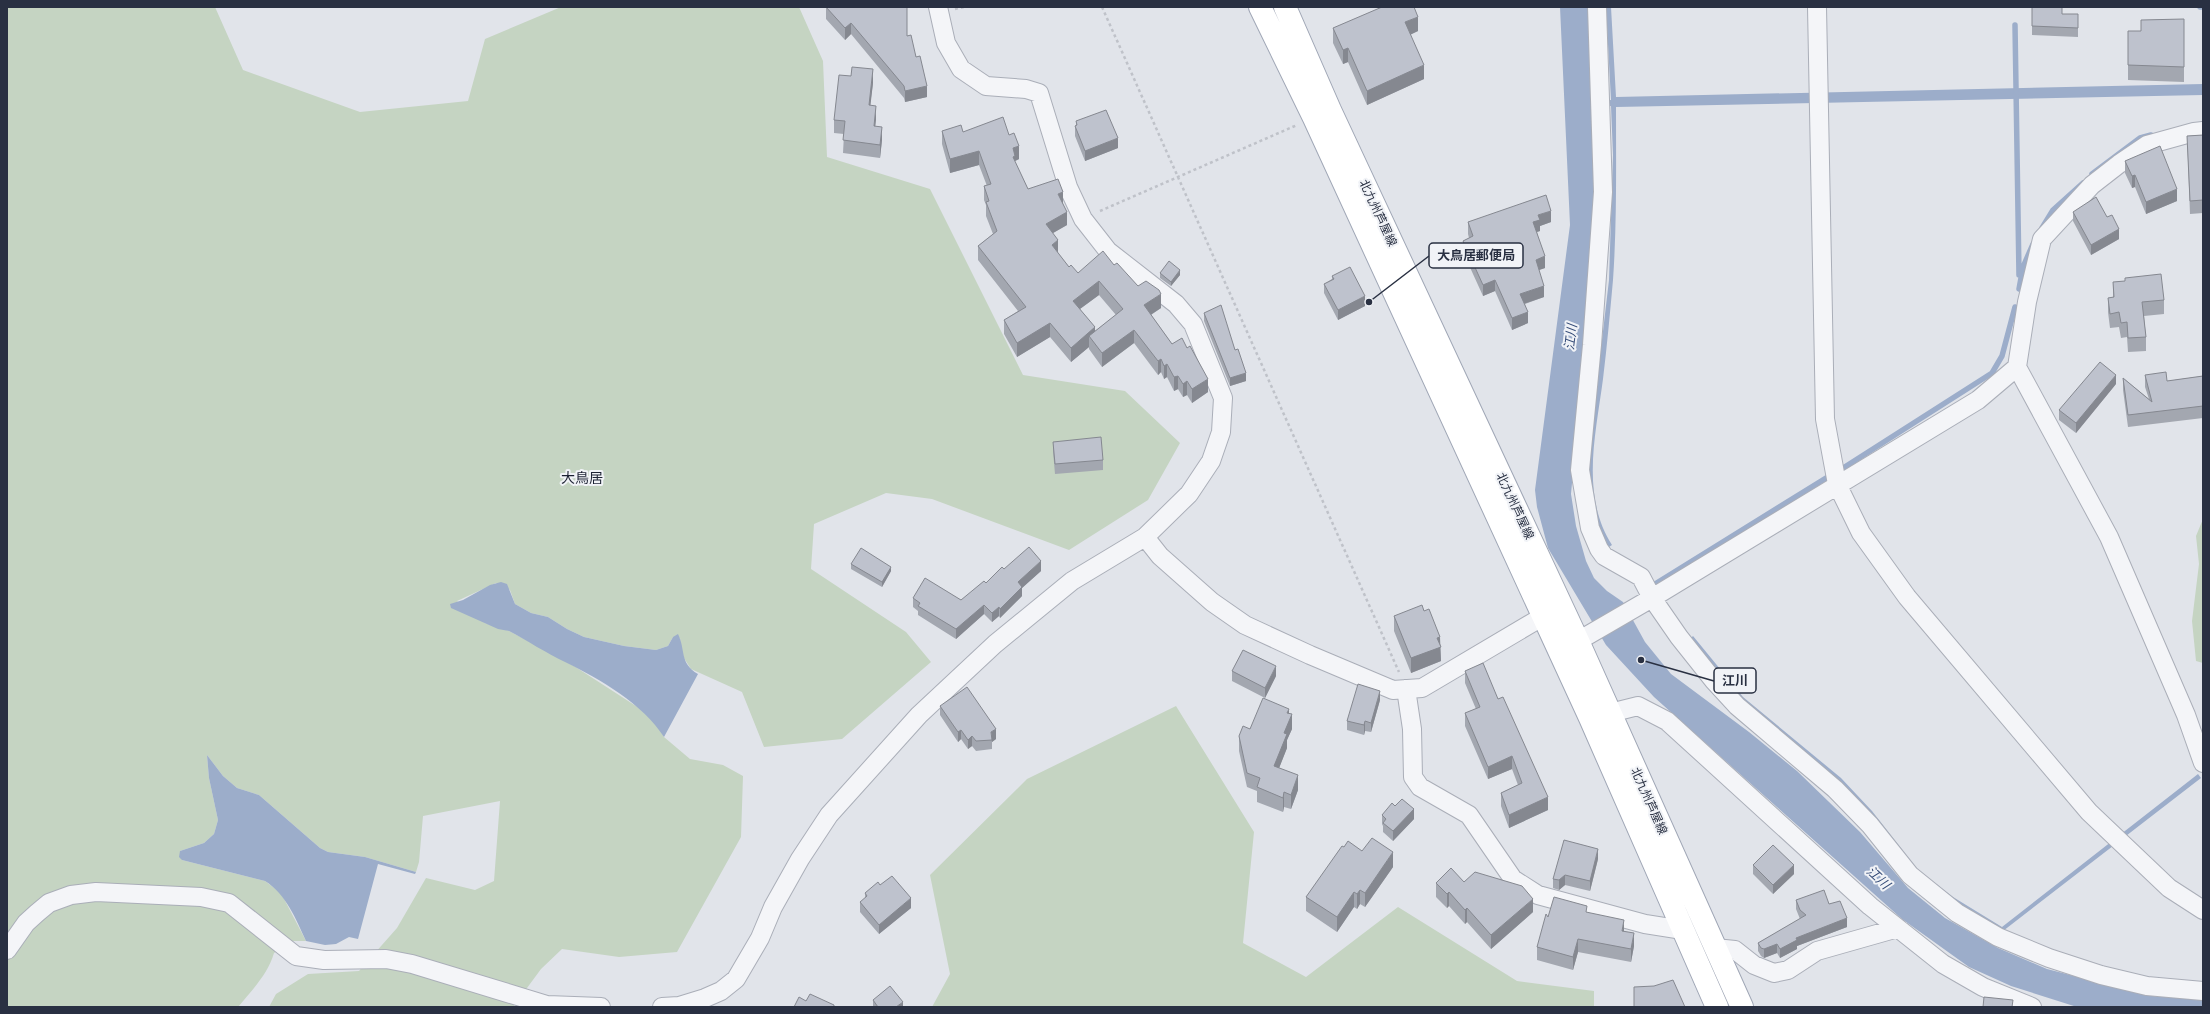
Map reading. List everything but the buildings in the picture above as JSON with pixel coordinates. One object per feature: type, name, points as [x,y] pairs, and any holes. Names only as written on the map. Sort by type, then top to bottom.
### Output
[{"type":"main road","name":"北九州芦屋線","points":[[1260,7],[1314,118],[1542,617],[1599,715],[1715,948],[1742,1007]]},
{"type":"main road","name":"北九州芦屋線","points":[[1285,7],[1333,117],[1578,641],[1599,715],[1683,930],[1717,1007]]},
{"type":"street","points":[[662,1007],[679,1006],[705,998],[722,990],[736,979],[760,938],[773,907],[800,859],[829,815],[919,715],[995,644],[1072,581],[1145,536],[1189,494],[1211,461],[1221,432],[1223,398],[1193,324],[1176,304],[1108,251],[1083,219],[1068,187],[1039,93],[1026,89],[986,86],[961,69],[946,43],[938,7]]},
{"type":"street","points":[[1597,7],[1603,192],[1592,345],[1580,470],[1590,528],[1599,549],[1604,556],[1641,577],[1652,598],[1679,637],[1714,681],[1737,706],[1835,788],[1870,825],[1910,875],[1957,913],[1998,937],[2049,958],[2101,975],[2147,986],[2203,991]]},
{"type":"street","points":[[1816,7],[1825,419],[1837,484],[1861,533],[1907,597],[2079,800],[2169,888],[2203,910]]},
{"type":"street","points":[[2203,131],[2194,132],[2147,145],[2092,185],[2042,239],[2027,302],[2017,367],[2109,537],[2183,708],[2203,763]]},
{"type":"street","points":[[1578,641],[1652,598],[1837,484],[1978,400],[2017,367]]},
{"type":"street","points":[[1145,536],[1160,556],[1212,602],[1245,625],[1310,655],[1393,690],[1422,688],[1542,617]]},
{"type":"street","points":[[1406,689],[1412,729],[1413,777],[1420,787],[1469,815],[1513,880],[1538,895],[1645,924],[1683,930]]},
{"type":"street","points":[[1599,715],[1638,706],[1667,720],[1870,906],[1943,964],[1983,987],[2032,1007]]},
{"type":"street","points":[[7,950],[26,924],[37,913],[49,903],[70,895],[96,892],[201,897],[229,903],[296,956],[324,960],[386,959],[412,964],[547,1005],[601,1007]]},
{"type":"street","points":[[1715,948],[1735,950],[1754,964],[1774,973],[1788,970],[1817,951],[1898,928]]},
{"type":"path","points":[[1102,7],[1386,640],[1406,689]]},
{"type":"path","points":[[1083,219],[1314,118]]},
{"type":"green space","points":[[7,7],[215,7],[243,70],[360,112],[468,101],[485,39],[561,7],[799,7],[823,61],[827,157],[930,189],[1023,375],[1125,391],[1180,443],[1148,500],[1069,550],[932,499],[886,493],[814,524],[811,569],[906,632],[931,662],[842,739],[764,747],[742,692],[691,669],[682,655],[680,638],[673,637],[668,646],[656,650],[624,646],[584,637],[567,629],[548,617],[531,613],[515,604],[510,590],[496,583],[457,601],[485,623],[509,631],[536,645],[574,666],[639,708],[657,725],[664,737],[690,759],[723,765],[743,776],[741,837],[677,952],[619,957],[562,949],[541,969],[513,1007],[269,1007],[276,994],[308,974],[359,971],[397,928],[426,878],[475,890],[494,881],[500,801],[423,816],[419,862],[416,872],[365,857],[328,852],[320,848],[259,795],[237,788],[223,776],[207,755],[209,778],[218,820],[214,834],[204,843],[180,851],[182,860],[265,881],[281,893],[306,941],[292,941],[274,953],[264,975],[238,1007],[7,1007]]},
{"type":"green space","points":[[2203,519],[2203,663],[2196,661],[2192,621],[2199,564],[2196,536]]},
{"type":"green space","points":[[1176,706],[1254,832],[1243,943],[1306,977],[1398,907],[1517,981],[1594,991],[1594,1007],[932,1007],[950,974],[930,875],[1027,779]]},
{"type":"water","points":[[1560,7],[1589,7],[1593,101],[1611,100],[1606,7],[1611,7],[1616,97],[2203,84],[2203,95],[1616,107],[1616,215],[1613,280],[1606,354],[1594,442],[1593,464],[1593,485],[1596,506],[1602,526],[1612,545],[1609,547],[1603,539],[1596,517],[1589,480],[1590,442],[1609,280],[1613,155],[1611,106],[1593,108],[1597,208],[1571,494],[1576,526],[1586,561],[1594,578],[1607,591],[1623,602],[1645,642],[1671,674],[1749,732],[1797,771],[1860,832],[1908,888],[1945,918],[1998,948],[2047,969],[2152,996],[2203,1000],[2203,1007],[2077,1007],[2011,986],[1969,967],[1902,919],[1654,697],[1606,645],[1548,548],[1537,507],[1535,490],[1570,225]]},
{"type":"water","points":[[501,582],[507,584],[515,604],[531,613],[548,617],[567,629],[584,637],[624,646],[656,650],[668,646],[673,637],[678,634],[685,661],[692,670],[698,674],[664,737],[645,714],[633,703],[606,684],[509,631],[498,629],[451,608],[450,604],[463,600],[490,585]]},
{"type":"water","points":[[1693,636],[1743,697],[1841,778],[1872,811],[1918,870],[1953,897],[2002,927],[2198,774],[2201,778],[2003,931],[1947,896],[1918,874],[1736,694],[1691,638]]},
{"type":"water","points":[[207,755],[223,776],[237,788],[259,795],[320,848],[328,852],[365,857],[416,872],[415,874],[378,864],[358,939],[349,937],[336,944],[325,945],[306,941],[285,900],[265,881],[182,860],[179,857],[180,851],[204,843],[214,834],[218,820],[209,778]]},
{"type":"waterway","points":[[2015,25],[2019,275]]},
{"type":"waterway","points":[[2092,174],[2140,138],[2151,135]]},
{"type":"waterway","points":[[2042,228],[2053,210],[2083,183]]},
{"type":"waterway","points":[[2019,289],[2023,267],[2033,244]]},
{"type":"waterway","points":[[1840,470],[1992,373],[2002,356],[2015,307]]},
{"type":"waterway","points":[[1655,584],[1826,478]]},
{"type":"place","name":"大鳥居郵便局","points":[[1369,302]]},
{"type":"place","name":"江川","points":[[1641,660]]},
{"type":"district","name":"大鳥居","points":[[582,478]]}]
